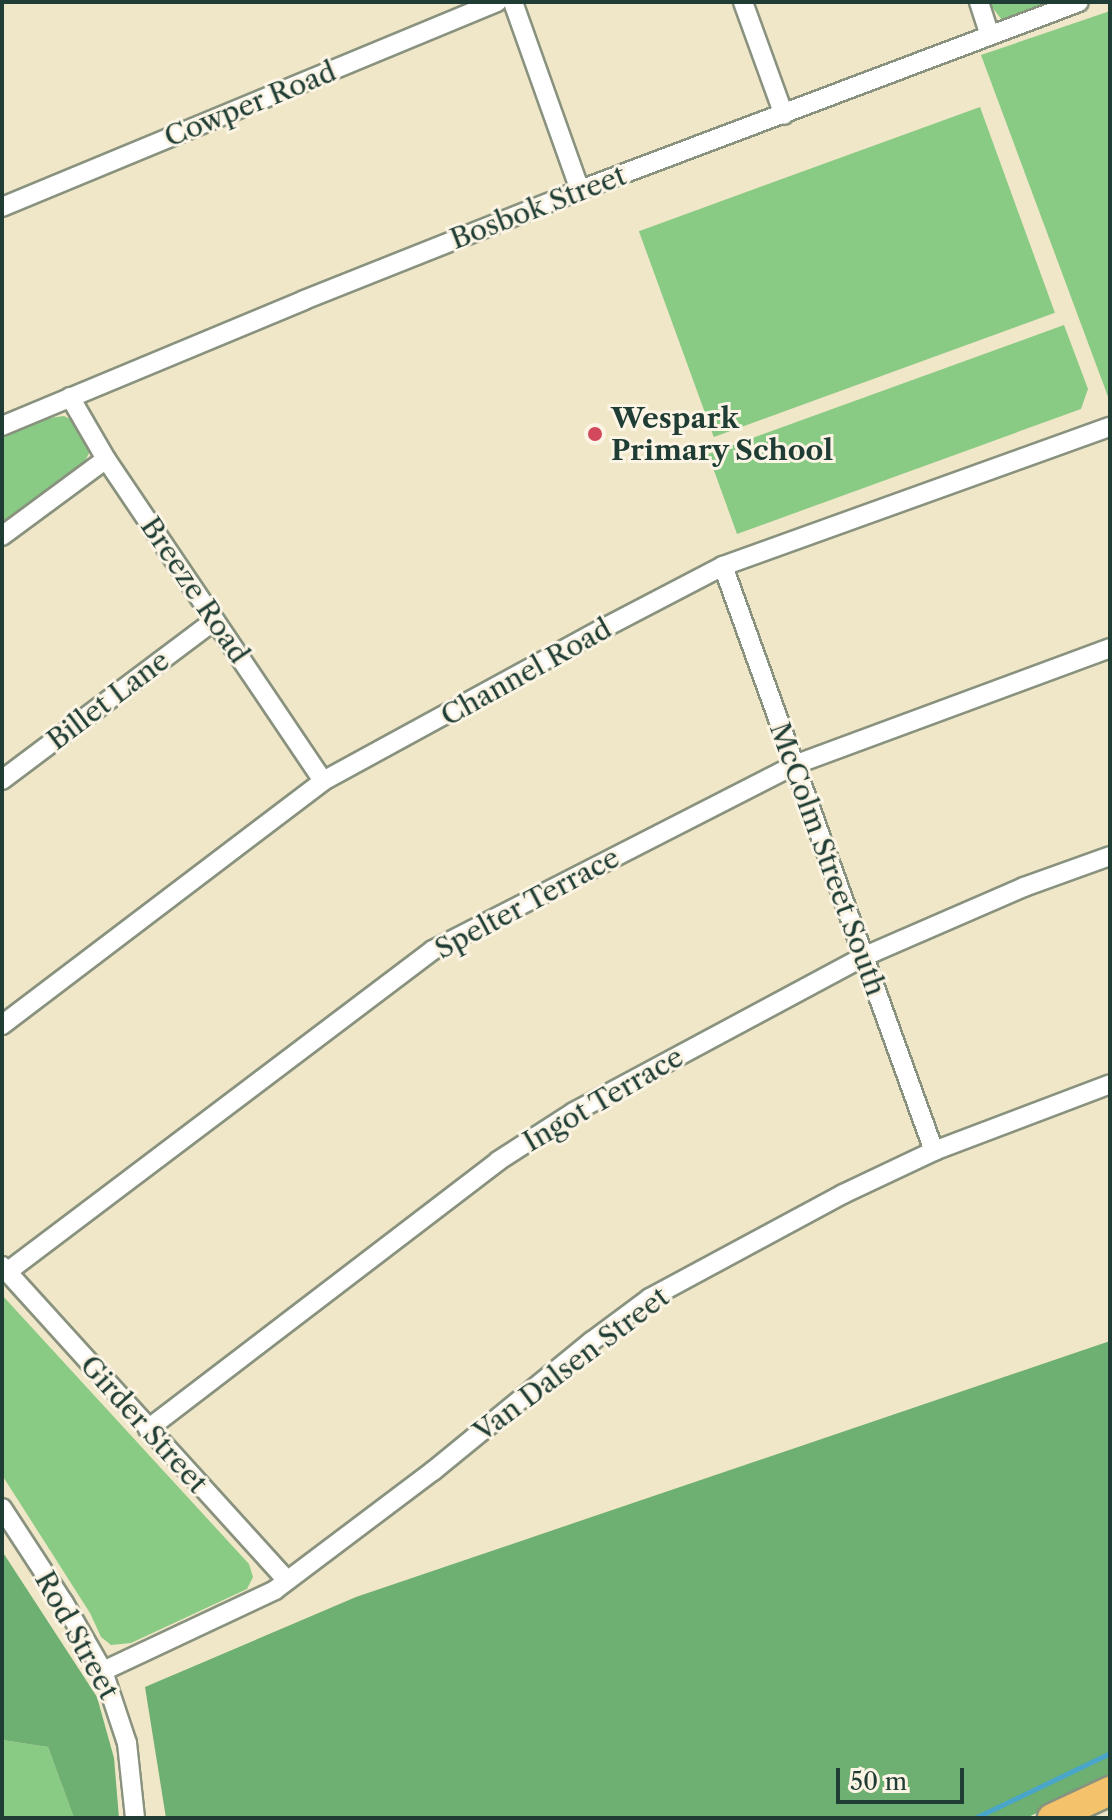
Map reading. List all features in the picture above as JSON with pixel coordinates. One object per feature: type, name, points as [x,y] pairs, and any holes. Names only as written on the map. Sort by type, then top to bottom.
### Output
[{"type":"main road","points":[[1052,1818],[1110,1791]]},
{"type":"street","name":"Cowper Road","points":[[2,207],[497,2]]},
{"type":"street","points":[[513,2],[580,190]]},
{"type":"street","points":[[743,2],[784,115]]},
{"type":"street","points":[[979,2],[990,35]]},
{"type":"street","name":"Bosbok Street","points":[[2,426],[580,190],[1079,2]]},
{"type":"street","name":"Breeze Road","points":[[70,397],[106,459],[323,781]]},
{"type":"street","name":"Channel Road","points":[[2,1025],[323,781],[723,566],[1110,427]]},
{"type":"street","points":[[2,536],[106,459]]},
{"type":"street","name":"McColm Street South","points":[[723,566],[934,1151]]},
{"type":"street","name":"Billet Lane","points":[[2,780],[215,620]]},
{"type":"street","name":"Spelter Terrace","points":[[5,1269],[433,950],[794,765],[1110,648]]},
{"type":"street","name":"Ingot Terrace","points":[[148,1429],[527,1140],[863,957],[1024,887],[1110,856]]},
{"type":"street","name":"Van Dalsen Street","points":[[103,1671],[258,1600],[433,1471],[592,1341],[650,1298],[843,1194],[934,1151],[1110,1084]]},
{"type":"street","name":"Girder Street","points":[[5,1269],[287,1580]]},
{"type":"street","name":"Rod Street","points":[[2,1508],[64,1603],[103,1671],[127,1743],[135,1818]]},
{"type":"green space","points":[[988,2],[1054,2],[1002,20]]},
{"type":"green space","points":[[1110,11],[1110,402],[981,55]]},
{"type":"green space","points":[[980,107],[1055,313],[714,437],[639,231]]},
{"type":"green space","points":[[1064,325],[1088,389],[1081,409],[737,534],[708,454]]},
{"type":"green space","points":[[64,416],[80,424],[88,437],[90,451],[80,472],[2,530],[2,436],[41,419]]},
{"type":"green space","points":[[2,1295],[249,1564],[253,1577],[247,1589],[131,1643],[111,1645],[101,1637],[90,1613],[2,1475]]},
{"type":"green space","points":[[1110,1341],[1110,1780],[1026,1818],[166,1818],[145,1687],[356,1597]]},
{"type":"green space","points":[[2,1551],[97,1697],[114,1758],[119,1818],[74,1818],[48,1747],[2,1740]]},
{"type":"green space","points":[[2,1740],[48,1747],[74,1818],[2,1818]]},
{"type":"waterway","points":[[975,1818],[1110,1753]]},
{"type":"place","name":"Wespark Primary School","points":[[595,434]]}]
